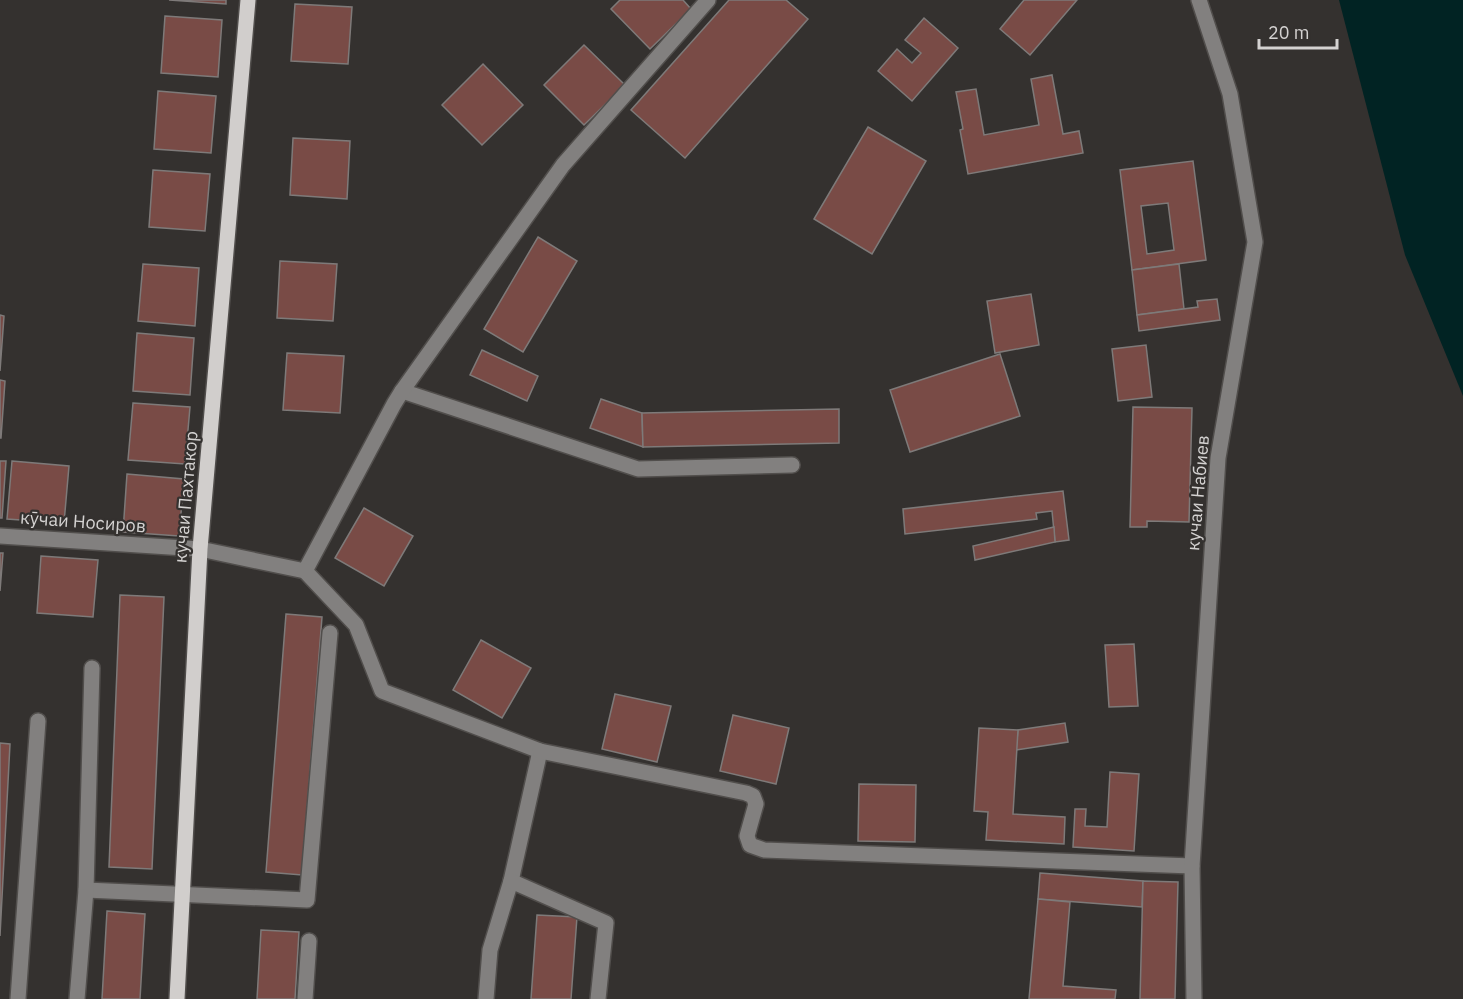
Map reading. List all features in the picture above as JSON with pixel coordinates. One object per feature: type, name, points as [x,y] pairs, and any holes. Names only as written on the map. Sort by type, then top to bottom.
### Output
[{"type":"main road","name":"кучаи Пахтакор","points":[[177,999],[200,549],[248,0]]},
{"type":"street","points":[[708,0],[562,165],[402,391],[305,571],[357,625],[382,691],[540,751],[746,793],[753,796],[756,804],[747,836],[750,845],[764,850],[1192,866]]},
{"type":"street","name":"кучаи Набиев","points":[[1194,999],[1192,866],[1218,458],[1255,242],[1230,94],[1199,0]]},
{"type":"street","points":[[402,391],[638,469],[792,465]]},
{"type":"street","name":"кӯчаи Носиров","points":[[0,536],[200,549],[305,571]]},
{"type":"street","points":[[86,890],[307,900],[330,633]]},
{"type":"street","points":[[77,999],[86,890],[92,668]]},
{"type":"street","points":[[18,999],[38,721]]},
{"type":"street","points":[[486,999],[490,950],[511,881],[540,751]]},
{"type":"street","points":[[511,881],[606,922],[598,999]]},
{"type":"street","points":[[304,999],[309,941]]},
{"type":"water","points":[[1339,0],[1463,0],[1463,396],[1405,255]]},
{"type":"building","points":[[169,0],[226,0],[226,4]]},
{"type":"building","points":[[620,0],[683,0],[691,9],[650,49],[611,9]]},
{"type":"building","points":[[729,0],[786,0],[808,19],[685,158],[631,110]]},
{"type":"building","points":[[1024,0],[1077,0],[1030,55],[1000,29]]},
{"type":"building","points":[[295,4],[352,7],[348,64],[291,61]]},
{"type":"building","points":[[165,16],[222,20],[218,77],[161,73]]},
{"type":"building","points":[[924,18],[958,48],[912,101],[878,71],[897,49],[912,63],[921,53],[905,40]]},
{"type":"building","points":[[584,45],[625,85],[584,125],[544,85]]},
{"type":"building","points":[[483,64],[523,105],[482,145],[442,105]]},
{"type":"building","points":[[1052,75],[1063,134],[1079,131],[1083,153],[968,174],[956,92],[976,89],[984,135],[1039,125],[1031,79]]},
{"type":"building","points":[[158,91],[216,96],[211,153],[154,149]]},
{"type":"building","points":[[868,127],[926,161],[872,254],[814,219]]},
{"type":"building","points":[[293,138],[350,141],[347,199],[290,195]]},
{"type":"building","points":[[1193,161],[1206,260],[1132,270],[1120,170]],"holes":[[[1168,203],[1174,250],[1147,254],[1141,206]]]},
{"type":"building","points":[[153,170],[210,174],[205,231],[149,227]]},
{"type":"building","points":[[538,237],[577,261],[523,352],[484,329]]},
{"type":"building","points":[[280,261],[337,264],[333,321],[277,318]]},
{"type":"building","points":[[143,264],[199,268],[195,326],[138,321]]},
{"type":"building","points":[[1179,264],[1184,309],[1137,315],[1132,270]]},
{"type":"building","points":[[1031,294],[1039,345],[995,353],[987,301]]},
{"type":"building","points":[[1217,299],[1220,320],[1139,331],[1137,315],[1198,307],[1197,301]]},
{"type":"building","points":[[0,315],[4,316],[0,371]]},
{"type":"building","points":[[137,333],[194,338],[190,395],[133,391]]},
{"type":"building","points":[[1146,345],[1152,397],[1118,401],[1112,349]]},
{"type":"building","points":[[482,350],[538,376],[527,401],[470,375]]},
{"type":"building","points":[[287,353],[344,356],[340,413],[283,410]]},
{"type":"building","points":[[1000,354],[1020,416],[910,452],[890,390]]},
{"type":"building","points":[[0,380],[5,381],[1,438],[0,438]]},
{"type":"building","points":[[601,399],[642,413],[643,447],[590,428]]},
{"type":"building","points":[[133,403],[190,407],[185,464],[128,460]]},
{"type":"building","points":[[1133,407],[1192,408],[1189,522],[1147,521],[1147,527],[1130,527]]},
{"type":"building","points":[[839,409],[839,443],[643,447],[642,413]]},
{"type":"building","points":[[0,461],[6,461],[2,518],[0,518]]},
{"type":"building","points":[[12,461],[69,466],[64,523],[7,519]]},
{"type":"building","points":[[127,474],[184,479],[179,536],[123,532]]},
{"type":"building","points":[[1063,491],[1069,540],[1055,542],[1052,511],[1036,513],[1037,519],[905,534],[903,509]]},
{"type":"building","points":[[364,508],[413,536],[384,586],[335,558]]},
{"type":"building","points":[[1054,527],[1055,542],[975,560],[973,546]]},
{"type":"building","points":[[0,553],[3,553],[0,591]]},
{"type":"building","points":[[41,556],[98,560],[93,617],[37,613]]},
{"type":"building","points":[[120,595],[164,597],[152,869],[109,867]]},
{"type":"building","points":[[286,614],[322,617],[302,875],[266,872]]},
{"type":"building","points":[[481,640],[531,668],[502,718],[453,690]]},
{"type":"building","points":[[1134,644],[1138,706],[1109,707],[1105,645]]},
{"type":"building","points":[[615,694],[671,706],[657,762],[602,749]]},
{"type":"building","points":[[733,715],[789,728],[776,784],[720,771]]},
{"type":"building","points":[[1065,723],[1068,742],[1016,750],[1018,730]]},
{"type":"building","points":[[979,728],[1018,730],[1013,814],[1065,817],[1064,844],[986,840],[988,812],[974,811]]},
{"type":"building","points":[[0,743],[10,744],[0,936]]},
{"type":"building","points":[[1110,772],[1139,774],[1134,851],[1073,847],[1075,809],[1086,809],[1085,826],[1107,827]]},
{"type":"building","points":[[859,784],[916,785],[915,842],[858,841]]},
{"type":"building","points":[[1040,873],[1143,881],[1142,907],[1038,899]]},
{"type":"building","points":[[1143,881],[1178,882],[1175,999],[1140,999]]},
{"type":"building","points":[[1038,899],[1070,902],[1063,986],[1116,990],[1115,999],[1029,999]]},
{"type":"building","points":[[107,911],[145,914],[140,999],[102,999]]},
{"type":"building","points":[[537,915],[577,917],[571,999],[531,999]]},
{"type":"building","points":[[261,930],[299,932],[295,999],[257,999]]}]
